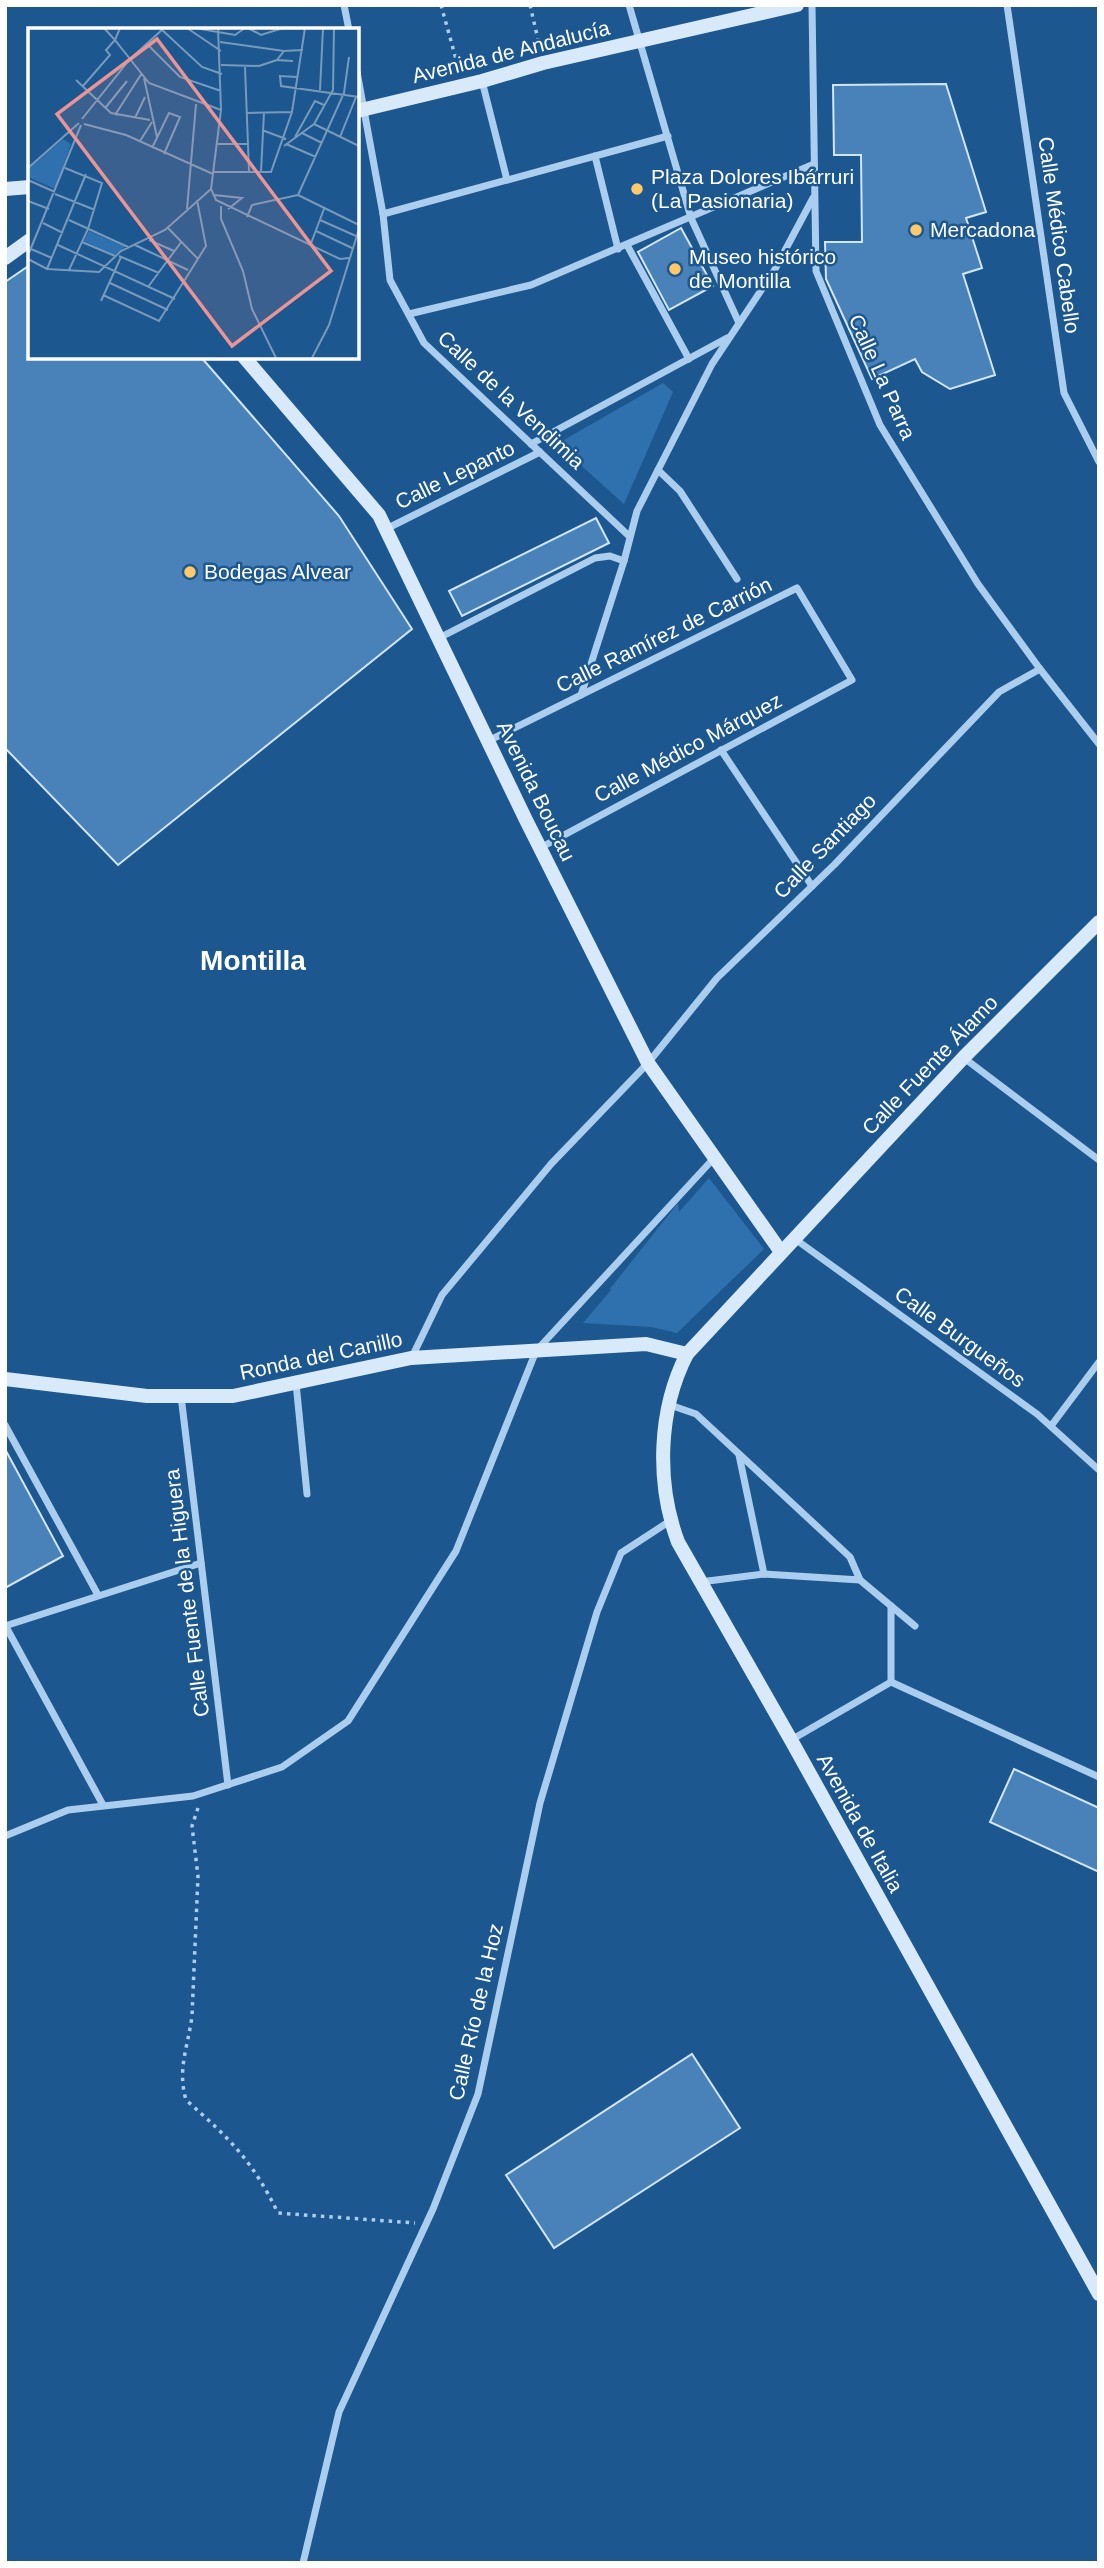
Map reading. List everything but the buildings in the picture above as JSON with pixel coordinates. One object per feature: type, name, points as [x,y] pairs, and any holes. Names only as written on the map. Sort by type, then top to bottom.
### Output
[{"type":"street","points":[[344,5],[349,28]]},
{"type":"street","points":[[629,5],[691,218],[739,323]]},
{"type":"street","name":"Avenida de Andalucía","points":[[361,110],[543,64],[797,5]]},
{"type":"street","name":"Calle La Parra","points":[[812,5],[816,271],[880,425],[978,584],[1099,744]]},
{"type":"street","name":"Calle Médico Cabello","points":[[1007,5],[1064,393],[1099,462]]},
{"type":"street","points":[[482,81],[507,180]]},
{"type":"street","name":"Calle de la Vendimia","points":[[359,91],[383,214],[390,280],[424,343],[629,536]]},
{"type":"street","points":[[383,214],[668,136]]},
{"type":"street","points":[[595,156],[618,249]]},
{"type":"street","points":[[409,314],[531,285],[814,164]]},
{"type":"street","points":[[5,189],[28,187]]},
{"type":"street","points":[[582,695],[637,511],[712,364],[774,271],[815,195]]},
{"type":"street","points":[[5,258],[28,241]]},
{"type":"street","points":[[627,245],[690,359]]},
{"type":"street","points":[[531,444],[731,336]]},
{"type":"street","name":"Avenida Boucau","points":[[246,359],[379,514],[540,848],[648,1063],[781,1251]]},
{"type":"street","name":"Calle Lepanto","points":[[386,529],[540,452]]},
{"type":"street","points":[[658,470],[680,491],[737,579]]},
{"type":"street","points":[[439,638],[595,558],[610,556],[624,561]]},
{"type":"street","name":"Calle Ramírez de Carrión","points":[[488,741],[797,588],[852,680]]},
{"type":"street","name":"Calle Santiago","points":[[411,1358],[442,1295],[551,1164],[648,1063],[717,978],[813,886],[999,692],[1040,669]]},
{"type":"street","name":"Calle Médico Márquez","points":[[540,848],[852,680]]},
{"type":"street","points":[[721,750],[813,886]]},
{"type":"street","name":"Calle Fuente Álamo","points":[[781,1251],[964,1057],[1099,922]]},
{"type":"street","points":[[964,1057],[1099,1160]]},
{"type":"street","points":[[5,1836],[68,1810],[193,1796],[282,1767],[348,1721],[456,1551],[536,1351],[715,1157]]},
{"type":"street","name":"Calle Burgueños","points":[[794,1239],[1037,1414],[1099,1470]]},
{"type":"street","name":"Avenida de Italia","points":[[781,1251],[687,1354],[678,1371],[669,1404],[663,1450],[664,1492],[670,1521],[700,1582],[1094,2275],[1099,2294]]},
{"type":"street","name":"Ronda del Canillo","points":[[5,1379],[147,1396],[233,1396],[411,1358],[646,1344],[687,1354]]},
{"type":"street","points":[[1051,1426],[1099,1363]]},
{"type":"street","points":[[296,1382],[307,1494]]},
{"type":"street","name":"Calle Fuente de la Higuera","points":[[181,1396],[228,1785]]},
{"type":"street","points":[[669,1404],[696,1414],[850,1557],[860,1580],[915,1626]]},
{"type":"street","points":[[5,1425],[98,1595]]},
{"type":"street","points":[[739,1454],[764,1574]]},
{"type":"street","name":"Calle Río de la Hoz","points":[[303,2563],[339,2412],[427,2224],[478,2094],[540,1803],[597,1612],[621,1553],[670,1521]]},
{"type":"street","points":[[103,1805],[5,1626],[201,1563]]},
{"type":"street","points":[[700,1582],[764,1574],[860,1580]]},
{"type":"street","points":[[891,1606],[891,1682]]},
{"type":"street","points":[[790,1740],[891,1682]]},
{"type":"street","points":[[891,1682],[1099,1777]]},
{"type":"path","points":[[441,5],[463,85]]},
{"type":"path","points":[[530,5],[543,64]]},
{"type":"path","points":[[204,1793],[192,1826],[198,1900],[191,2027],[181,2063],[186,2100],[237,2146],[254,2168],[278,2213],[427,2224]]},
{"type":"shaded area","points":[[663,383],[673,392],[624,504],[557,444]]},
{"type":"shaded area","points":[[709,1178],[764,1249],[677,1333],[651,1327],[583,1323],[678,1203],[679,1212]]},
{"type":"place","name":"Plaza Dolores Ibárruri (La Pasionaria)","points":[[637,189]]},
{"type":"place","name":"Mercadona","points":[[916,230]]},
{"type":"place","name":"Museo histórico de Montilla","points":[[675,269]]},
{"type":"place","name":"Bodegas Alvear","points":[[190,572]]},
{"type":"district","name":"Montilla","points":[[253,960]]}]
